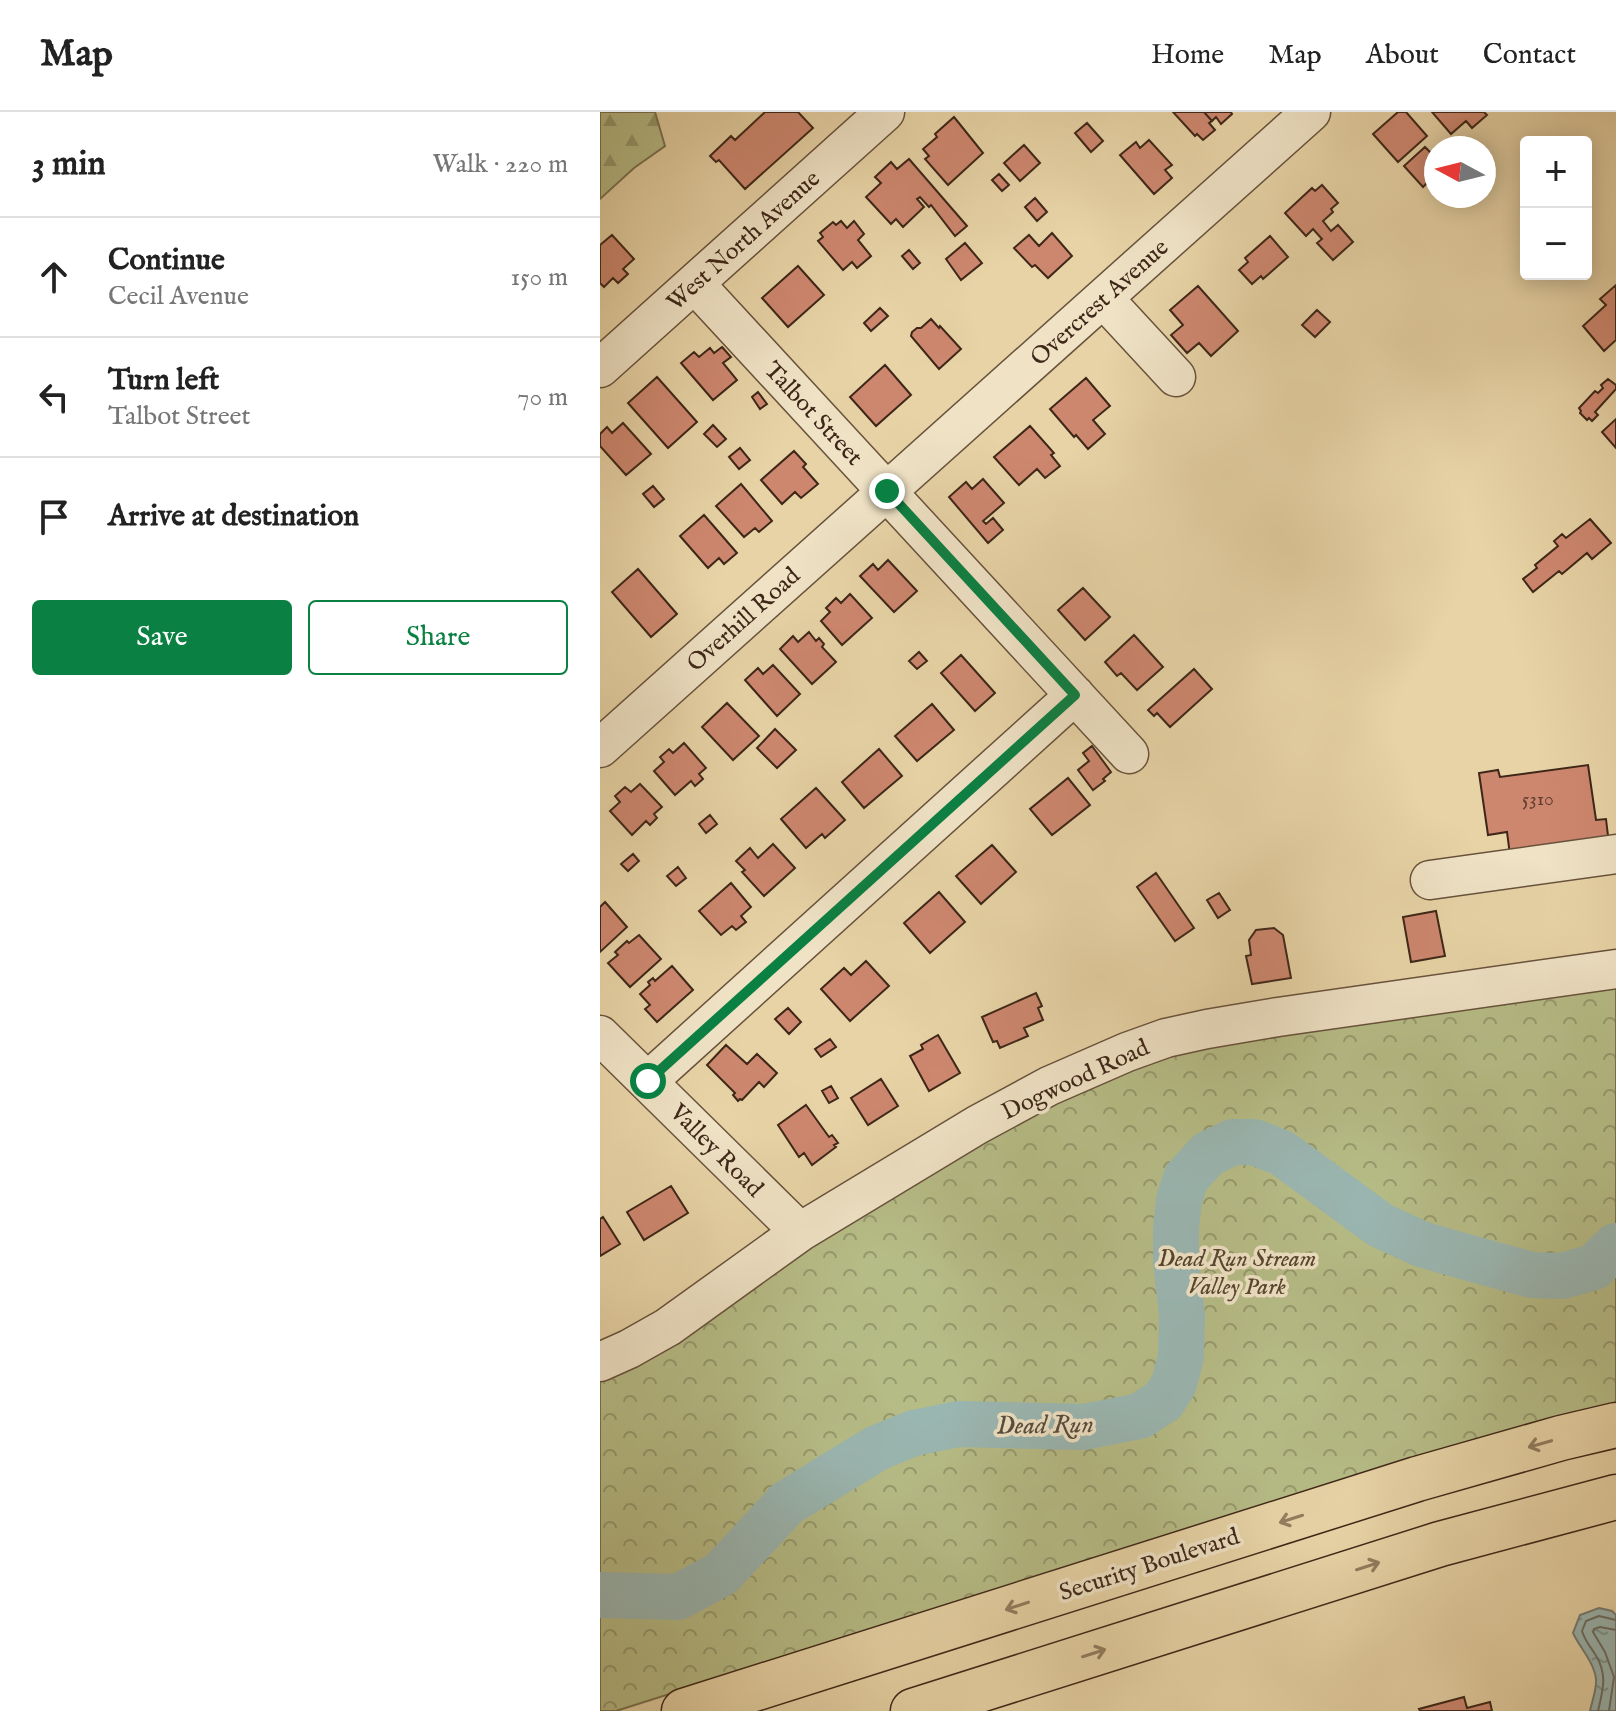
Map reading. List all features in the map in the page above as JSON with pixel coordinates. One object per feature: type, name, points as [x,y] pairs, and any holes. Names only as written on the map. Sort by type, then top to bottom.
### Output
[{"type":"main road","name":"Security Boulevard","points":[[684,1711],[1417,1479],[1616,1425]]},
{"type":"main road","points":[[913,1711],[1440,1544],[1616,1497]]},
{"type":"street","name":"West North Avenue","points":[[600,368],[885,112]]},
{"type":"street","name":"Overcrest Avenue","points":[[887,491],[1311,112]]},
{"type":"street","name":"Talbot Street","points":[[695,284],[1129,754]]},
{"type":"street","points":[[1103,298],[1176,377]]},
{"type":"street","name":"Overhill Road","points":[[600,748],[887,491]]},
{"type":"street","points":[[648,1081],[1075,695]]},
{"type":"street","points":[[1430,880],[1616,854]]},
{"type":"street","name":"Dogwood Road","points":[[600,1362],[668,1327],[800,1232],[977,1125],[1092,1066],[1166,1038],[1207,1029],[1616,969]]},
{"type":"street","name":"Valley Road","points":[[600,1035],[800,1232]]},
{"type":"green space","points":[[600,112],[655,112],[665,146],[634,168],[600,199]]},
{"type":"green space","name":"Dead Run Stream Valley Park","points":[[1616,980],[1616,1405],[1294,1496],[616,1711],[600,1711],[600,1374],[821,1231],[1017,1117],[1189,1045]]},
{"type":"water","points":[[1599,1608],[1616,1615],[1616,1711],[1590,1711],[1596,1687],[1595,1673],[1573,1633],[1580,1615]]},
{"type":"building","points":[[765,112],[798,112],[813,128],[745,189],[719,160],[716,162],[710,156],[731,136],[735,140]]},
{"type":"building","points":[[1173,112],[1204,112],[1215,130],[1203,140],[1197,134],[1195,136]]},
{"type":"building","points":[[1204,112],[1232,114],[1221,124],[1216,117],[1212,121]]},
{"type":"building","points":[[1398,112],[1406,112],[1427,136],[1398,162],[1373,134]]},
{"type":"building","points":[[1432,112],[1484,112],[1487,115],[1472,128],[1466,121],[1451,134]]},
{"type":"building","points":[[954,117],[983,153],[948,185],[925,159],[929,156],[923,149]]},
{"type":"building","points":[[1087,123],[1103,141],[1091,152],[1075,133]]},
{"type":"building","points":[[1149,140],[1172,165],[1165,170],[1172,178],[1154,194],[1120,155],[1136,142],[1140,148]]},
{"type":"building","points":[[1024,145],[1040,163],[1020,181],[1004,163]]},
{"type":"building","points":[[1424,148],[1423,187],[1404,166]]},
{"type":"building","points":[[909,159],[967,226],[955,236],[931,205],[929,207],[920,197],[917,199],[924,207],[903,227],[896,219],[891,224],[866,197],[881,183],[875,177],[891,162],[897,169]]},
{"type":"building","points":[[999,174],[1009,185],[1002,191],[992,180]]},
{"type":"building","points":[[1322,185],[1338,203],[1323,221],[1331,231],[1338,225],[1353,242],[1333,260],[1317,243],[1322,239],[1313,229],[1306,236],[1285,213],[1312,188],[1315,191]]},
{"type":"building","points":[[1035,198],[1047,212],[1037,221],[1025,207]]},
{"type":"building","points":[[841,221],[847,228],[854,221],[864,234],[858,240],[871,256],[857,268],[852,262],[843,270],[818,241],[823,237],[820,233],[833,222],[836,225]]},
{"type":"building","points":[[1052,233],[1072,256],[1048,278],[1014,248],[1029,235],[1039,246]]},
{"type":"building","points":[[612,235],[634,259],[623,269],[628,274],[618,283],[613,278],[604,287],[600,283],[600,245]]},
{"type":"building","points":[[1270,236],[1288,257],[1263,279],[1261,276],[1252,284],[1239,270],[1248,262],[1245,258]]},
{"type":"building","points":[[965,243],[982,263],[961,280],[946,259]]},
{"type":"building","points":[[909,250],[920,263],[913,269],[902,256]]},
{"type":"building","points":[[798,266],[824,295],[788,327],[762,298]]},
{"type":"building","points":[[1616,285],[1616,340],[1604,351],[1583,326],[1606,305],[1600,299]]},
{"type":"building","points":[[1198,286],[1238,331],[1211,356],[1199,343],[1187,353],[1171,335],[1183,325],[1170,310]]},
{"type":"building","points":[[880,308],[888,316],[871,331],[864,323]]},
{"type":"building","points":[[1317,310],[1330,322],[1315,337],[1302,325]]},
{"type":"building","points":[[931,319],[961,349],[939,369],[911,336],[912,332]]},
{"type":"building","points":[[722,347],[731,357],[723,363],[737,380],[713,400],[681,363],[694,352],[699,357],[710,348],[714,353]]},
{"type":"building","points":[[885,365],[911,395],[876,426],[850,397]]},
{"type":"building","points":[[657,377],[697,422],[668,448],[628,403]]},
{"type":"building","points":[[1086,378],[1110,406],[1093,420],[1105,434],[1088,449],[1050,409]]},
{"type":"building","points":[[1608,379],[1616,385],[1616,389],[1595,412],[1598,415],[1592,421],[1587,420],[1579,408],[1595,391],[1598,393],[1603,388],[1601,385]]},
{"type":"building","points":[[758,392],[767,404],[760,409],[752,397]]},
{"type":"building","points":[[1616,419],[1616,448],[1602,432]]},
{"type":"building","points":[[623,423],[651,454],[626,475],[600,446],[600,434],[607,427],[612,433]]},
{"type":"building","points":[[713,425],[726,439],[717,447],[704,434]]},
{"type":"building","points":[[1030,426],[1054,453],[1051,455],[1060,466],[1045,478],[1037,469],[1019,485],[994,457]]},
{"type":"building","points":[[740,448],[750,460],[739,469],[729,457]]},
{"type":"building","points":[[794,451],[818,484],[801,498],[795,492],[782,504],[761,480]]},
{"type":"building","points":[[983,479],[1004,503],[983,521],[986,524],[993,518],[1003,530],[988,543],[949,497],[966,482],[972,489]]},
{"type":"building","points":[[741,484],[772,521],[759,532],[755,528],[744,537],[716,506]]},
{"type":"building","points":[[653,486],[664,499],[654,507],[643,494]]},
{"type":"building","points":[[704,515],[737,553],[724,564],[719,558],[708,568],[680,536]]},
{"type":"building","points":[[1590,519],[1611,543],[1592,559],[1587,553],[1533,592],[1523,579],[1558,546],[1554,541],[1562,534],[1566,538]]},
{"type":"building","points":[[888,560],[917,591],[894,612],[860,576],[873,564],[878,570]]},
{"type":"building","points":[[638,569],[677,614],[651,637],[612,592]]},
{"type":"building","points":[[1083,588],[1110,617],[1085,640],[1058,610]]},
{"type":"building","points":[[850,594],[872,618],[842,645],[821,621],[830,612],[826,608],[836,598],[841,603]]},
{"type":"building","points":[[809,632],[816,641],[819,638],[824,644],[822,647],[836,662],[812,684],[780,649],[793,636],[798,642]]},
{"type":"building","points":[[1134,635],[1163,667],[1137,690],[1121,673],[1117,676],[1105,662]]},
{"type":"building","points":[[919,652],[927,661],[917,669],[909,661]]},
{"type":"building","points":[[961,655],[995,693],[975,711],[941,673]]},
{"type":"building","points":[[773,665],[800,694],[777,716],[745,680],[758,668],[763,674]]},
{"type":"building","points":[[1194,669],[1212,689],[1170,727],[1157,713],[1154,716],[1148,710]]},
{"type":"building","points":[[727,703],[759,736],[733,760],[702,727]]},
{"type":"building","points":[[932,704],[954,730],[917,761],[895,736]]},
{"type":"building","points":[[775,729],[796,750],[777,768],[757,748]]},
{"type":"building","points":[[684,743],[706,768],[699,774],[703,779],[695,786],[691,781],[675,795],[654,771],[664,762],[660,757],[669,749],[673,753]]},
{"type":"building","points":[[1092,746],[1111,772],[1093,790],[1078,770],[1089,761],[1083,753]]},
{"type":"building","points":[[879,749],[902,776],[864,808],[842,782]]},
{"type":"building","points":[[1588,765],[1596,820],[1606,819],[1609,844],[1510,855],[1507,832],[1488,835],[1479,773],[1498,770],[1500,777]]},
{"type":"building","points":[[1068,778],[1090,805],[1052,835],[1030,809]]},
{"type":"building","points":[[640,784],[662,807],[654,814],[657,818],[650,825],[646,821],[632,835],[610,811],[620,802],[615,796],[625,787],[631,792]]},
{"type":"building","points":[[816,788],[845,820],[825,838],[822,834],[806,848],[781,819]]},
{"type":"building","points":[[710,815],[717,824],[706,833],[699,824]]},
{"type":"building","points":[[773,844],[795,868],[764,896],[736,861],[750,848],[758,858]]},
{"type":"building","points":[[992,845],[1016,872],[981,904],[956,876]]},
{"type":"building","points":[[633,854],[639,861],[628,871],[621,864]]},
{"type":"building","points":[[678,867],[686,878],[676,886],[667,876]]},
{"type":"building","points":[[1156,873],[1194,928],[1175,941],[1137,887]]},
{"type":"building","points":[[731,883],[751,907],[741,916],[746,922],[736,930],[732,926],[721,935],[699,911]]},
{"type":"building","points":[[939,892],[965,922],[930,953],[904,923]]},
{"type":"building","points":[[1219,893],[1230,910],[1218,918],[1207,900]]},
{"type":"building","points":[[605,902],[627,927],[600,952],[600,907]]},
{"type":"building","points":[[1436,911],[1445,956],[1411,962],[1403,917]]},
{"type":"building","points":[[1274,928],[1283,935],[1291,978],[1252,984],[1246,956],[1251,955],[1249,940],[1256,930]]},
{"type":"building","points":[[639,935],[661,959],[630,987],[608,963],[627,941],[629,943]]},
{"type":"building","points":[[866,961],[889,986],[850,1021],[821,989],[844,968],[851,975]]},
{"type":"building","points":[[672,966],[693,990],[657,1022],[645,1009],[650,1005],[640,994],[650,985],[648,982],[653,978],[655,981]]},
{"type":"building","points":[[1036,993],[1042,1006],[1038,1008],[1043,1020],[1024,1028],[1028,1036],[1000,1048],[997,1041],[993,1042],[982,1017]]},
{"type":"building","points":[[788,1008],[801,1022],[789,1034],[775,1019]]},
{"type":"building","points":[[938,1035],[960,1073],[929,1091],[910,1056]]},
{"type":"building","points":[[830,1039],[836,1047],[821,1057],[815,1049]]},
{"type":"building","points":[[726,1045],[747,1064],[757,1054],[777,1073],[764,1087],[759,1082],[738,1101],[733,1095],[735,1093],[707,1065]]},
{"type":"building","points":[[881,1079],[898,1106],[868,1125],[851,1098]]},
{"type":"building","points":[[831,1086],[838,1098],[829,1103],[822,1091]]},
{"type":"building","points":[[806,1105],[829,1137],[832,1135],[838,1143],[812,1165],[804,1153],[799,1157],[778,1125]]},
{"type":"building","points":[[671,1186],[688,1213],[644,1240],[627,1212]]},
{"type":"building","points":[[603,1217],[620,1244],[600,1256],[600,1219]]},
{"type":"building","points":[[1464,1697],[1467,1708],[1490,1702],[1492,1711],[1419,1709]]},
{"type":"waterway","name":"Dead Run","points":[[600,1595],[678,1597],[721,1574],[787,1503],[877,1448],[914,1433],[958,1424],[1084,1427],[1140,1416],[1163,1401],[1174,1384],[1181,1357],[1182,1314],[1176,1262],[1179,1200],[1186,1178],[1208,1154],[1233,1142],[1254,1142],[1282,1153],[1380,1225],[1421,1244],[1532,1275],[1562,1276],[1594,1267],[1616,1246]]},
{"type":"route","points":[[648,1081],[1075,695],[887,491]]}]
